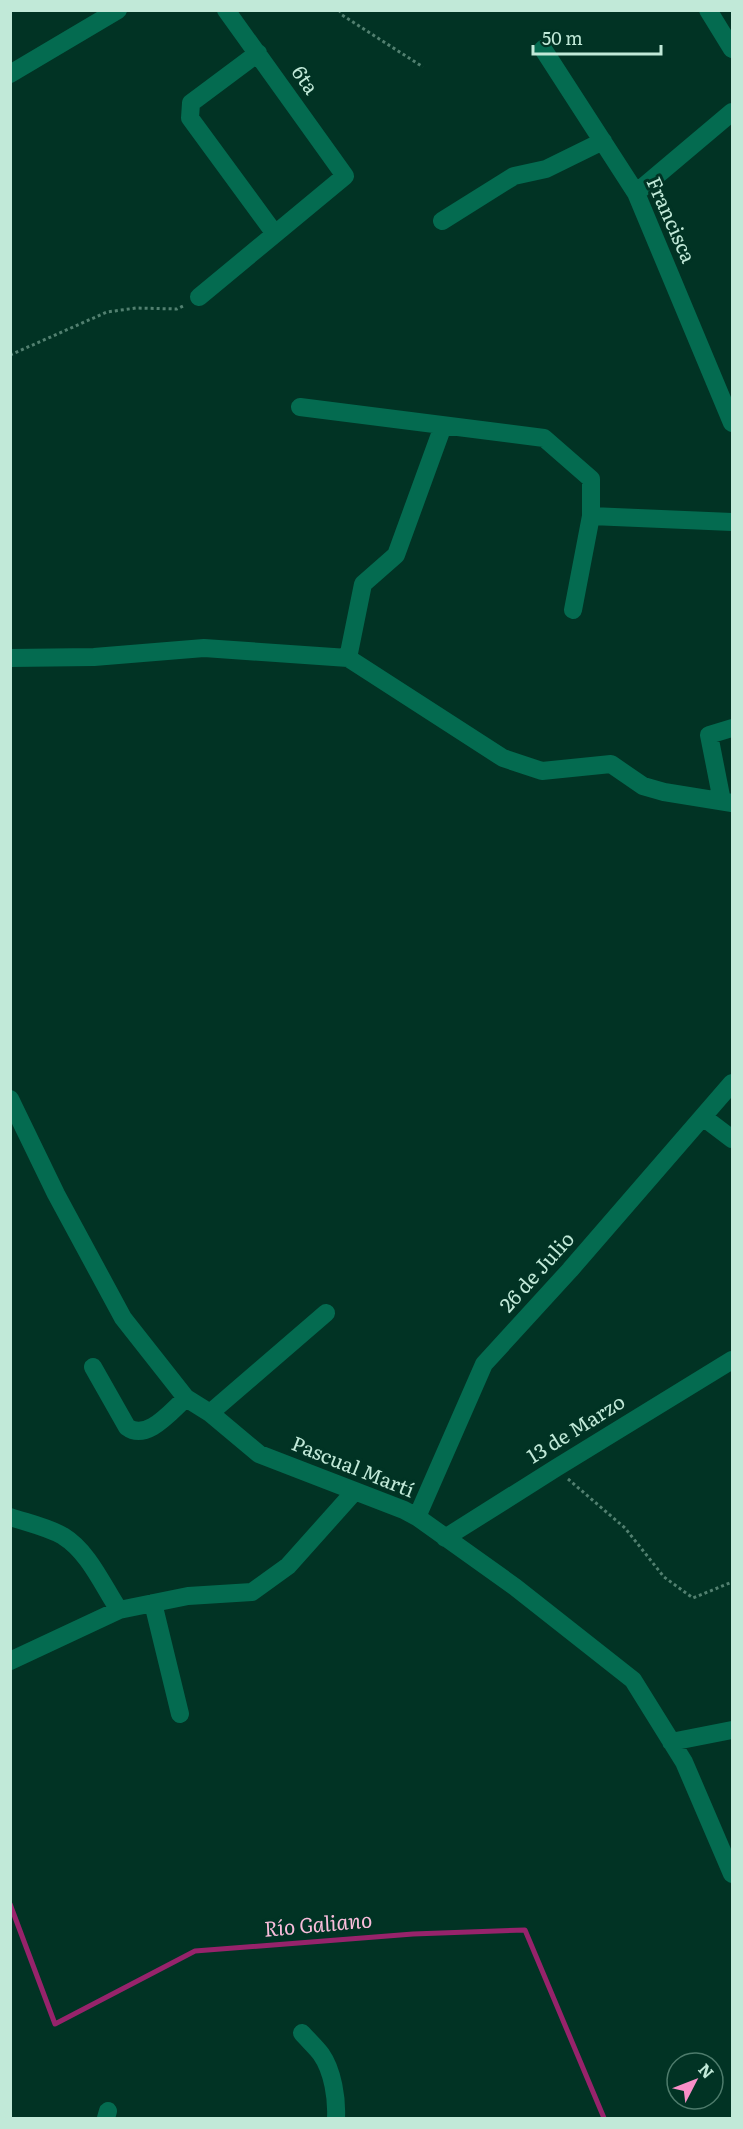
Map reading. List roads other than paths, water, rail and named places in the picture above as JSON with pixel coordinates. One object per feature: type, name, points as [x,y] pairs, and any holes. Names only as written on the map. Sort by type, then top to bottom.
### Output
[{"type":"street","points":[[10,74],[118,10]]},
{"type":"street","name":"6ta","points":[[226,10],[345,176],[275,234]]},
{"type":"street","points":[[708,10],[732,49]]},
{"type":"street","name":"Francisca","points":[[543,50],[636,193],[732,423]]},
{"type":"street","points":[[199,297],[275,234],[190,118],[191,103],[258,53]]},
{"type":"street","points":[[636,193],[732,112]]},
{"type":"street","points":[[442,221],[514,176],[546,169],[603,141]]},
{"type":"street","points":[[300,407],[544,438],[591,479],[591,516],[573,610]]},
{"type":"street","points":[[348,658],[363,584],[396,555],[443,426]]},
{"type":"street","points":[[591,516],[732,522]]},
{"type":"street","points":[[10,658],[94,657],[204,648],[348,658],[503,758],[542,771],[611,764],[643,786],[664,792],[727,802],[709,735],[732,728]]},
{"type":"street","name":"26 de Julio","points":[[417,1517],[484,1364],[570,1270],[732,1083]]},
{"type":"street","name":"Pascual Martí","points":[[10,1099],[56,1194],[123,1318],[186,1398],[210,1413],[259,1454],[417,1517],[515,1587],[633,1680],[684,1762],[732,1874]]},
{"type":"street","points":[[703,1117],[732,1139]]},
{"type":"street","points":[[210,1413],[326,1313]]},
{"type":"street","name":"13 de Marzo","points":[[445,1538],[732,1360]]},
{"type":"street","points":[[93,1367],[127,1427],[133,1431],[140,1432],[150,1428],[186,1398]]},
{"type":"street","points":[[10,1661],[119,1610],[188,1596],[252,1592],[288,1566],[355,1491]]},
{"type":"street","points":[[10,1517],[49,1530],[76,1546],[119,1610]]},
{"type":"street","points":[[153,1603],[180,1714]]},
{"type":"street","points":[[671,1742],[732,1731]]},
{"type":"street","points":[[302,2033],[321,2054],[329,2070],[337,2108],[336,2118]]},
{"type":"waterway","name":"Río Galiano","points":[[10,1904],[55,2024],[195,1951],[413,1934],[525,1930],[604,2118]]}]
